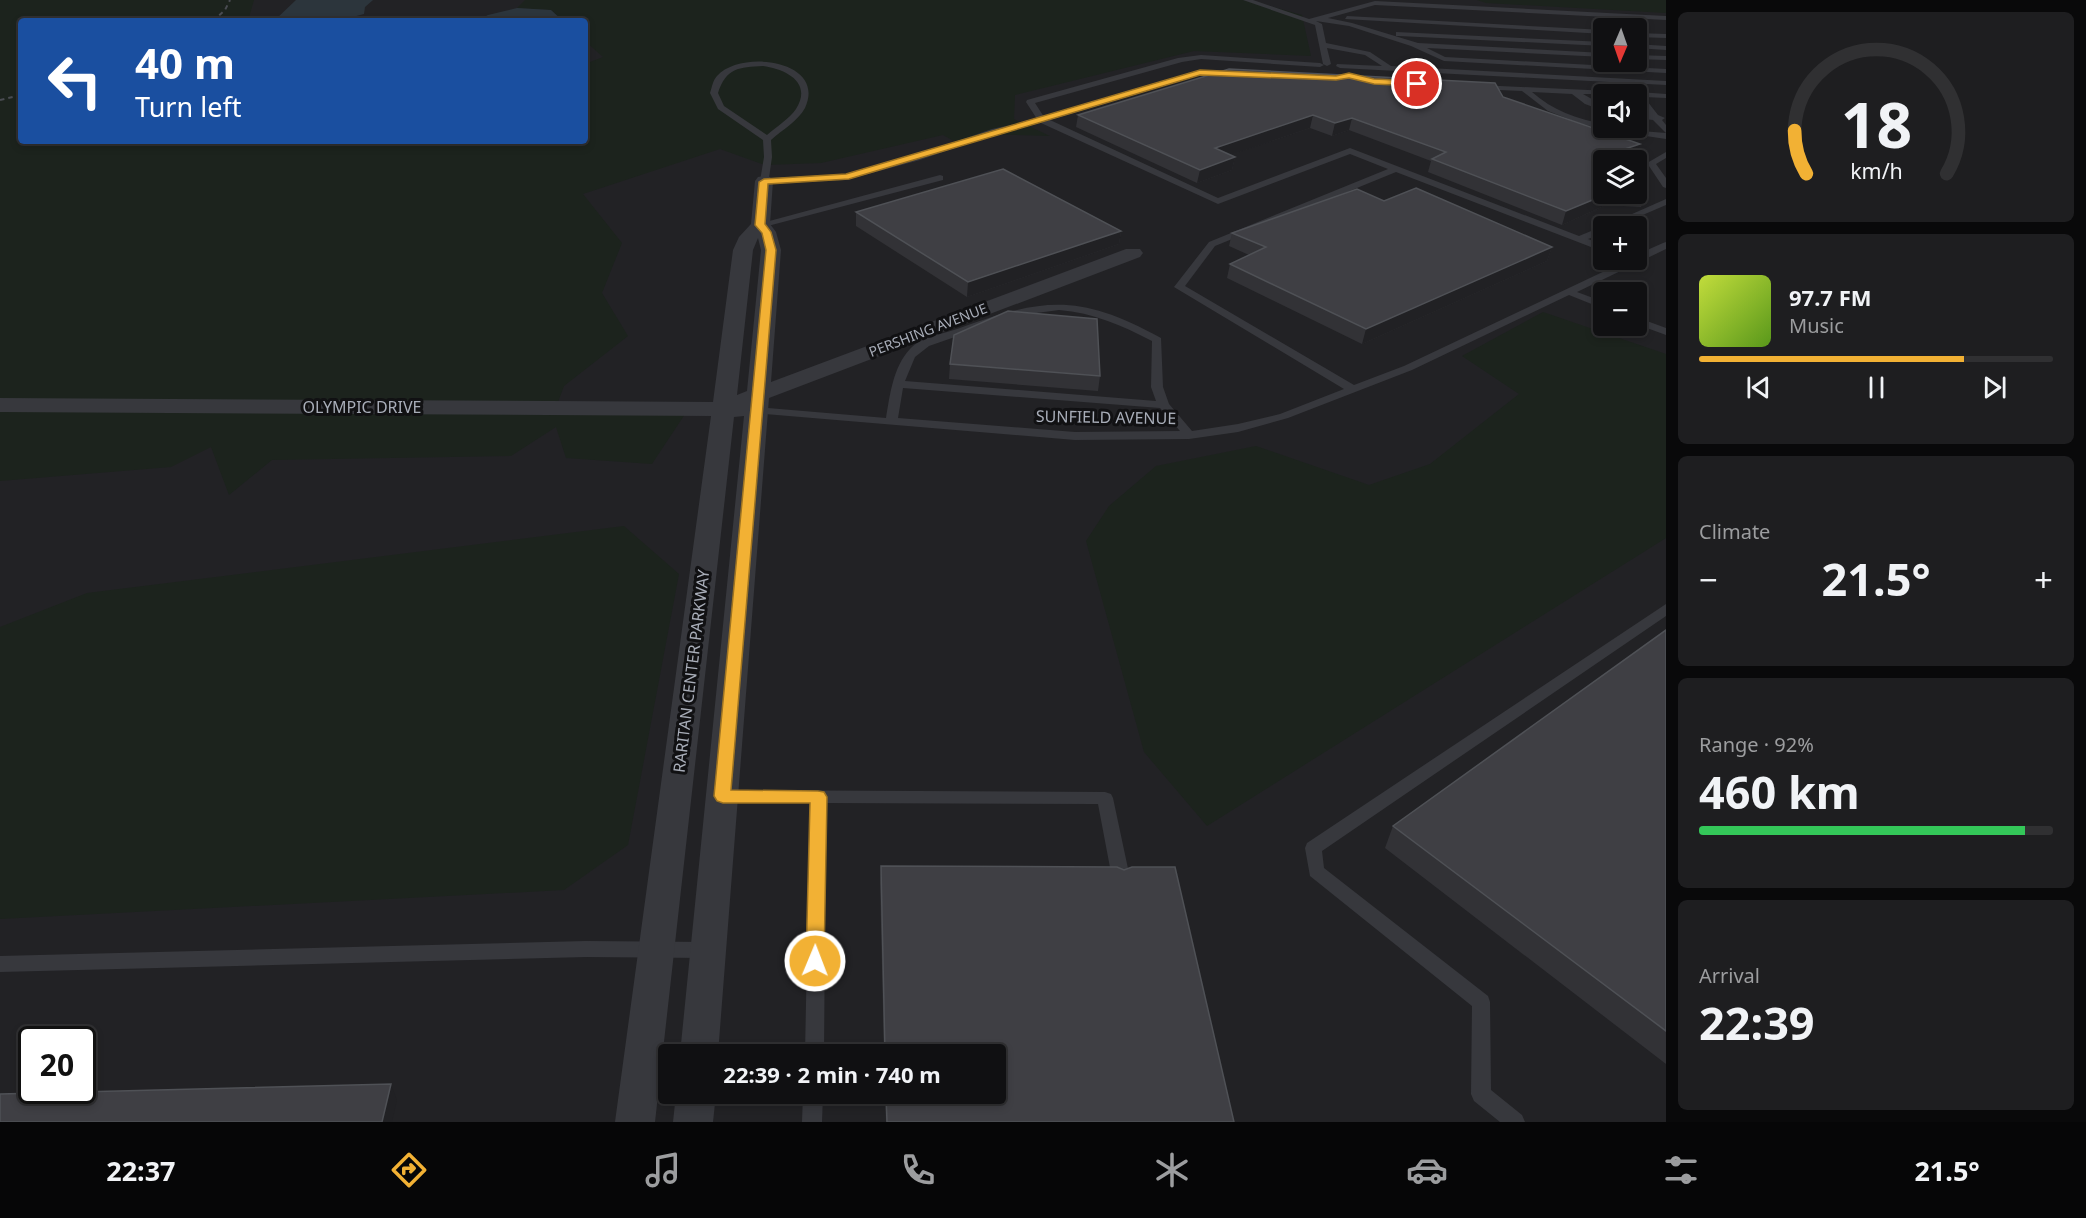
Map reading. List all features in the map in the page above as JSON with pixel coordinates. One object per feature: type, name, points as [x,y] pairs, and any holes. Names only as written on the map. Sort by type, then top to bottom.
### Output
[{"type":"street","name":"RARITAN CENTER PARKWAY","points":[[635,1122],[743,250],[753,231],[760,225],[764,182]]},
{"type":"street","name":"RARITAN CENTER PARKWAY","points":[[700,1044],[771,250],[766,232],[760,225]]},
{"type":"street","name":"PERSHING AVENUE","points":[[757,402],[1133,253]]},
{"type":"street","name":"OLYMPIC DRIVE","points":[[0,405],[723,409],[757,402]]},
{"type":"street","points":[[693,1122],[695,1104]]},
{"type":"lane","points":[[1246,0],[1318,24],[1323,45],[1323,65]]},
{"type":"lane","points":[[1308,21],[1385,0]]},
{"type":"lane","points":[[1443,0],[1467,8]]},
{"type":"lane","points":[[1375,3],[1666,18]]},
{"type":"lane","points":[[1351,10],[1666,26]]},
{"type":"lane","points":[[1584,14],[1593,25]]},
{"type":"lane","points":[[1330,15],[1593,31]]},
{"type":"lane","points":[[1318,18],[1414,44],[1444,58],[1593,64]]},
{"type":"lane","points":[[1377,33],[1593,43]]},
{"type":"lane","points":[[1647,35],[1666,36]]},
{"type":"lane","points":[[1414,44],[1593,54]]},
{"type":"lane","points":[[1323,45],[1358,50],[1376,56],[1389,69]]},
{"type":"lane","points":[[1647,47],[1666,48]]},
{"type":"lane","points":[[1593,244],[1350,151],[1218,201],[1042,120],[1030,102],[1181,60],[1201,57],[1666,83]]},
{"type":"lane","points":[[1647,57],[1666,58]]},
{"type":"lane","points":[[753,62],[788,67],[803,82],[805,97],[800,110],[767,139],[721,107],[714,93],[720,76],[736,67],[753,62]]},
{"type":"lane","points":[[1313,74],[1311,67],[1323,65]]},
{"type":"lane","points":[[1340,66],[1349,71],[1349,75]]},
{"type":"lane","points":[[1647,68],[1666,71]]},
{"type":"lane","points":[[1627,81],[1628,72]]},
{"type":"lane","points":[[767,139],[768,157],[764,182],[846,177],[917,158],[995,131],[1042,120],[1200,73],[1236,74]]},
{"type":"lane","points":[[1466,86],[1593,92]]},
{"type":"lane","points":[[1524,89],[1536,101],[1560,115],[1593,124]]},
{"type":"lane","points":[[1573,91],[1593,104]]},
{"type":"lane","points":[[1647,95],[1666,96]]},
{"type":"lane","points":[[1647,104],[1661,118],[1666,130]]},
{"type":"lane","points":[[1647,133],[1666,136]]},
{"type":"lane","points":[[1666,155],[1651,163],[1666,185]]},
{"type":"lane","points":[[1353,389],[1179,287],[1212,244],[1396,169]]},
{"type":"lane","points":[[760,225],[940,178]]},
{"type":"lane","points":[[1633,216],[1666,202]]},
{"type":"lane","points":[[1581,239],[1593,234]]},
{"type":"lane","name":"SUNFIELD AVENUE","points":[[1647,254],[1666,245]]},
{"type":"lane","name":"SUNFIELD AVENUE","points":[[757,402],[891,422],[1075,436],[1189,435],[1238,428],[1284,416],[1426,360],[1614,270]]},
{"type":"lane","points":[[1569,292],[1593,302]]},
{"type":"lane","points":[[891,422],[898,384],[910,354],[927,343],[1011,312],[1050,306],[1084,308],[1131,324],[1157,340],[1157,387],[1163,405],[1189,435]]},
{"type":"lane","points":[[1647,324],[1666,332]]},
{"type":"lane","points":[[898,384],[1163,405]]},
{"type":"lane","points":[[1515,1122],[1481,1094],[1480,1002],[1316,871],[1313,848],[1666,609]]},
{"type":"lane","points":[[723,796],[1105,798],[1120,878]]},
{"type":"lane","points":[[814,1044],[818,797]]},
{"type":"lane","points":[[0,964],[656,949],[709,950]]},
{"type":"lane","points":[[812,1122],[813,1104]]},
{"type":"shaded area","points":[[0,0],[1666,0],[1666,1122],[0,1122]]},
{"type":"shaded area","points":[[0,0],[254,0],[249,18],[18,18],[18,144],[588,144],[588,63],[603,57],[588,44],[588,18],[560,18],[551,10],[517,8],[525,0],[1249,0],[1302,15],[1311,56],[1194,51],[1015,95],[1014,119],[1050,136],[982,134],[961,145],[943,135],[821,163],[765,165],[720,149],[583,194],[622,243],[602,293],[628,336],[564,386],[558,402],[691,405],[652,464],[566,458],[556,427],[511,456],[272,460],[229,495],[211,447],[171,467],[0,481]]},
{"type":"shaded area","points":[[296,0],[373,0],[365,7],[364,14],[349,18],[277,18]]},
{"type":"shaded area","points":[[1477,0],[1666,0],[1666,13],[1486,3]]},
{"type":"shaded area","points":[[517,8],[551,10],[560,18],[482,18]]},
{"type":"shaded area","points":[[1543,312],[1593,329],[1593,336],[1613,336],[1666,354],[1666,538],[1207,826],[1144,752],[1086,541],[1109,506],[1156,466],[1256,446],[1369,485],[1430,464],[1519,394],[1462,356]]},
{"type":"shaded area","points":[[624,526],[679,574],[628,845],[564,890],[0,919],[0,627],[87,593]]},
{"type":"building","points":[[1229,69],[1495,83],[1503,97],[1593,128],[1593,138],[1623,138],[1640,144],[1622,150],[1593,150],[1593,200],[1566,211],[1432,159],[1446,152],[1352,118],[1335,123],[1313,115],[1215,148],[1235,157],[1200,170],[1078,115]]},
{"type":"building","points":[[1003,169],[1121,231],[968,282],[856,212]]},
{"type":"building","points":[[1416,188],[1552,247],[1366,329],[1230,264],[1266,247],[1232,233],[1357,189],[1384,201]]},
{"type":"building","points":[[1008,311],[1097,319],[1100,376],[950,364],[954,335]]},
{"type":"building","points":[[1666,630],[1666,1031],[1393,826]]},
{"type":"building","points":[[881,866],[1117,867],[1124,870],[1132,867],[1175,867],[1234,1122],[887,1122],[886,1104],[1006,1104],[1006,1044],[885,1044]]},
{"type":"building","points":[[391,1084],[382,1122],[0,1122],[0,1094],[18,1094],[18,1104],[96,1104],[96,1092]]},
{"type":"railway","points":[[216,18],[225,10],[230,0]]},
{"type":"railway","points":[[0,100],[18,96]]},
{"type":"route","points":[[815,961],[818,797],[723,796],[771,250],[769,238],[760,225],[764,182],[846,177],[917,158],[995,131],[1042,120],[1200,73],[1329,78],[1349,75],[1374,82],[1417,84]]}]
